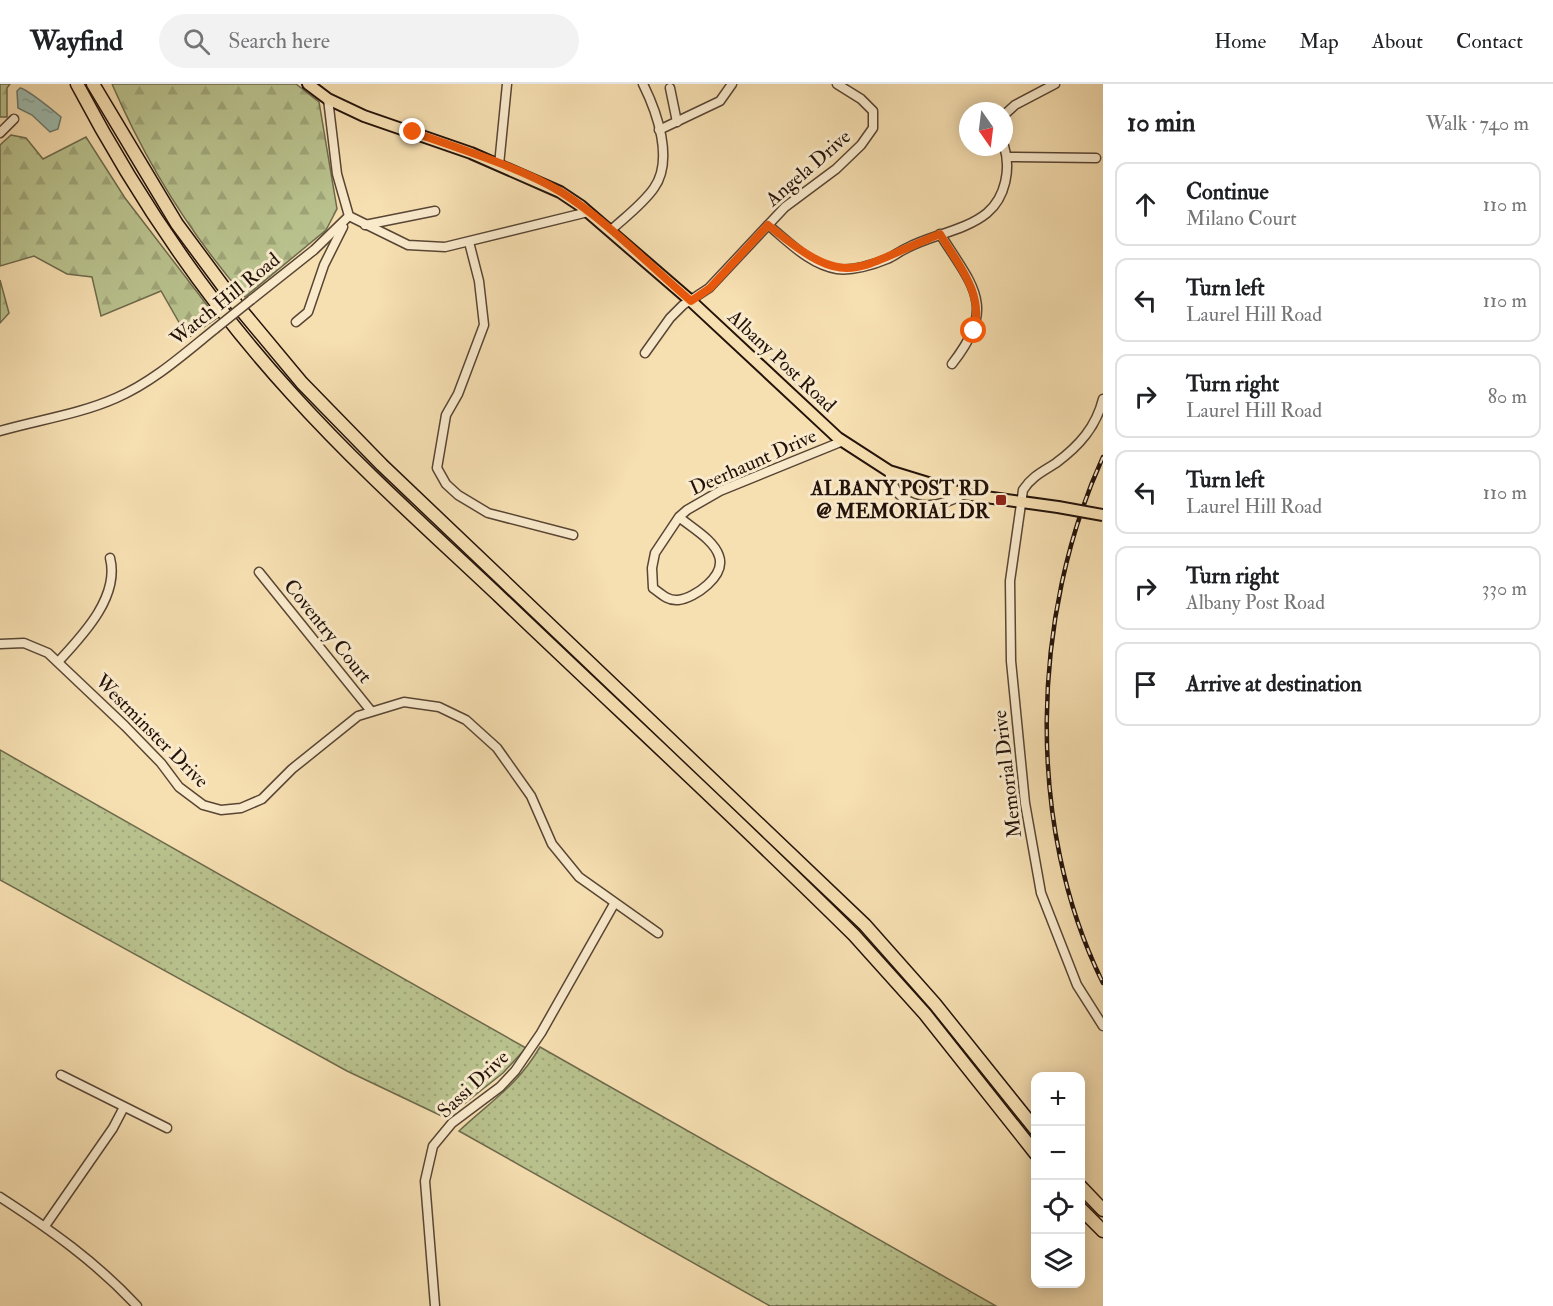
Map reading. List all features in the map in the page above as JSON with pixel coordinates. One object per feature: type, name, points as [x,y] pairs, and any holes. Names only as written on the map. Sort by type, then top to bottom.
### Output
[{"type":"highway","points":[[76,84],[138,191],[180,254],[230,321],[291,393],[372,475],[854,935],[925,1014],[1031,1149]]},
{"type":"highway","points":[[93,84],[145,174],[223,288],[302,383],[382,465],[864,925],[935,1004],[1032,1126]]},
{"type":"highway","points":[[101,84],[145,174]]},
{"type":"highway","points":[[1085,1191],[1103,1210]]},
{"type":"highway","points":[[1085,1213],[1103,1231]]},
{"type":"main road","name":"Albany Post Road","points":[[308,84],[328,99],[384,124],[499,165],[560,192],[588,212],[691,301],[843,441],[889,471],[964,494],[1103,515]]},
{"type":"street","points":[[499,165],[507,84]]},
{"type":"street","points":[[610,231],[654,189],[661,172],[662,151],[659,130],[643,84]]},
{"type":"street","points":[[659,130],[720,101],[732,84]]},
{"type":"street","name":"Angela Drive","points":[[768,225],[785,207],[836,169],[861,145],[873,128],[873,111],[861,99],[837,84]]},
{"type":"street","points":[[1013,107],[1055,84]]},
{"type":"street","points":[[670,88],[676,122]]},
{"type":"street","points":[[296,322],[308,312],[324,266],[349,216],[337,174],[328,99]]},
{"type":"street","points":[[0,133],[14,119]]},
{"type":"street","points":[[645,353],[670,318],[710,288],[768,225],[799,251],[822,264],[838,269],[862,267],[888,259],[907,248],[987,214],[997,202],[1008,175],[1008,156],[1096,158]]},
{"type":"street","points":[[365,225],[435,211]]},
{"type":"street","points":[[349,216],[408,245],[445,247],[588,212]]},
{"type":"street","name":"Watch Hill Road","points":[[0,431],[115,399],[159,373],[314,250],[349,216]]},
{"type":"street","points":[[940,234],[969,281],[976,297],[978,315],[974,331],[952,364]]},
{"type":"street","points":[[469,242],[479,281],[484,325],[463,383],[446,415],[436,468],[446,484],[458,495],[488,513],[573,535]]},
{"type":"street","name":"Memorial Drive","points":[[1103,399],[1088,434],[1072,450],[1029,482],[1023,490],[1010,581],[1011,661],[1024,803],[1041,893],[1077,985],[1103,1026]]},
{"type":"street","name":"Deerhaunt Drive","points":[[679,517],[714,546],[720,561],[719,569],[705,586],[696,594],[678,600],[665,597],[653,588],[652,568],[655,553],[679,517],[699,502],[720,491],[843,441]]},
{"type":"street","points":[[889,471],[891,483],[902,496],[918,505],[930,507],[950,503],[964,494]]},
{"type":"street","points":[[58,662],[93,620],[111,575],[110,558]]},
{"type":"street","name":"Coventry Court","points":[[259,572],[371,711]]},
{"type":"street","name":"Westminster Drive","points":[[0,644],[24,643],[48,652],[154,756],[179,787],[203,805],[220,810],[241,808],[262,799],[335,733],[358,716],[404,702],[439,707],[466,720],[497,748],[531,796],[554,846],[579,878],[658,933]]},
{"type":"street","name":"Sassi Drive","points":[[435,1306],[425,1181],[433,1146],[452,1123],[500,1087],[522,1063],[614,904]]},
{"type":"street","points":[[61,1075],[166,1128]]},
{"type":"street","points":[[45,1226],[113,1128],[124,1107]]},
{"type":"street","points":[[0,1197],[45,1226],[106,1273],[137,1306]]},
{"type":"green space","points":[[0,84],[10,84],[7,88],[7,117],[0,117]]},
{"type":"green space","points":[[112,84],[296,84],[319,102],[337,209],[326,230],[245,297],[206,248],[170,195],[139,140]]},
{"type":"green space","points":[[11,135],[26,138],[43,159],[86,137],[125,198],[217,318],[188,338],[161,291],[101,316],[92,277],[67,274],[34,256],[0,266],[0,145]]},
{"type":"green space","points":[[0,280],[9,313],[0,323]]},
{"type":"green space","points":[[0,750],[526,1048],[503,1073],[446,1118],[347,1071],[0,880]]},
{"type":"green space","points":[[540,1047],[996,1306],[770,1306],[459,1131],[513,1083]]},
{"type":"water","points":[[20,88],[61,117],[58,129],[50,132],[32,115],[18,108],[17,91]]},
{"type":"railway","points":[[1103,457],[1079,519],[1062,584],[1051,651],[1047,720],[1050,789],[1060,857],[1078,922],[1103,983]]},
{"type":"place","name":"ALBANY POST RD @ MEMORIAL DR","points":[[1001,500]]},
{"type":"route","points":[[413,132],[529,176],[560,192],[581,206],[691,301],[710,288],[768,225],[799,251],[822,264],[838,269],[862,267],[888,259],[940,234],[969,281],[976,297],[978,315],[974,331]]}]
